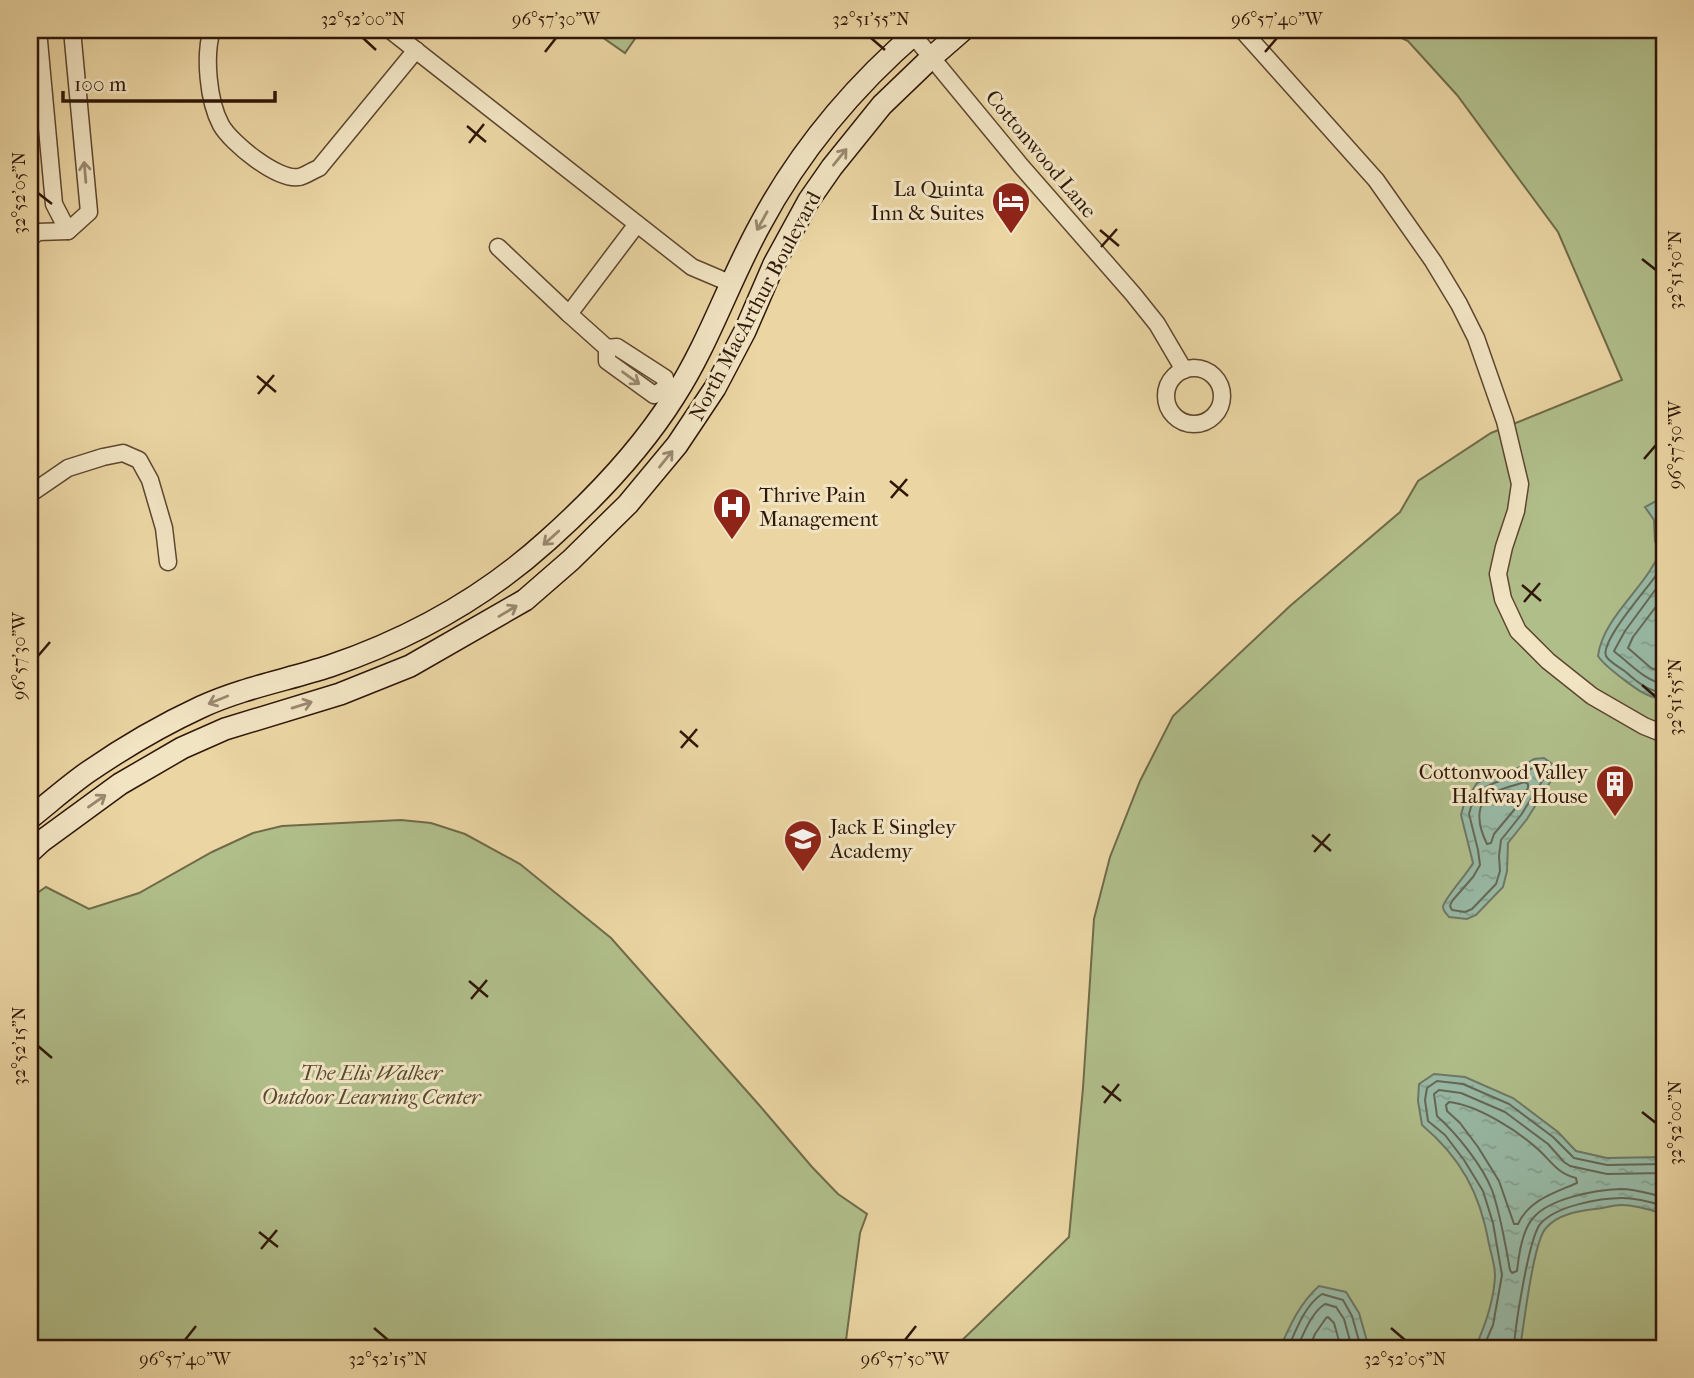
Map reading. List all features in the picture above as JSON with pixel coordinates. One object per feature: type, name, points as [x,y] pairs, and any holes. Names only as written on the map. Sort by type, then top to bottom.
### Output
[{"type":"main road","name":"North MacArthur Boulevard","points":[[36,846],[120,785],[182,748],[225,729],[340,694],[410,666],[525,600],[571,560],[621,511],[677,445],[715,388],[745,331],[774,264],[809,200],[834,164],[881,106],[963,30]]},
{"type":"main road","name":"North MacArthur Boulevard","points":[[30,820],[87,773],[169,723],[243,690],[327,667],[382,647],[435,621],[488,589],[547,541],[600,491],[645,440],[671,391],[705,342],[758,228],[778,192],[837,111],[887,58],[916,33]]},
{"type":"main road","points":[[600,491],[621,511]]},
{"type":"street","points":[[38,30],[54,204],[68,231]]},
{"type":"street","points":[[30,238],[38,232],[68,231],[89,212],[72,30]]},
{"type":"street","points":[[212,30],[209,79],[213,105],[221,126],[264,164],[281,175],[299,178],[319,168],[416,50]]},
{"type":"street","points":[[390,30],[692,267],[732,284]]},
{"type":"street","points":[[1242,30],[1376,180],[1433,261],[1476,338],[1505,421],[1520,484],[1516,511],[1498,574],[1503,599],[1518,631],[1548,661],[1592,696],[1644,726],[1664,734]]},
{"type":"street","name":"Cottonwood Lane","points":[[916,33],[932,57],[1021,166],[1110,266],[1157,324],[1184,370]]},
{"type":"street","points":[[569,314],[638,224]]},
{"type":"street","points":[[498,247],[607,348],[617,347],[665,378],[671,391]]},
{"type":"street","points":[[30,494],[68,468],[124,453],[139,460],[150,480],[164,528],[168,562]]},
{"type":"street","points":[[30,820],[36,846]]},
{"type":"green space","points":[[592,30],[641,30],[625,53]]},
{"type":"green space","points":[[1385,30],[1664,30],[1664,1348],[954,1348],[1069,1237],[1083,1088],[1094,919],[1110,857],[1140,781],[1173,716],[1290,606],[1400,512],[1418,481],[1491,433],[1622,380],[1558,232],[1457,95],[1408,41]]},
{"type":"green space","name":"The Elis Walker Outdoor Learning Center","points":[[401,820],[431,823],[465,834],[520,864],[611,938],[812,1167],[838,1194],[867,1214],[860,1233],[845,1348],[30,1348],[30,898],[46,887],[89,909],[139,893],[212,852],[253,833],[282,826]]},
{"type":"water","points":[[1656,501],[1664,510],[1664,700],[1651,697],[1635,688],[1598,656],[1611,622],[1660,553],[1655,541],[1654,520],[1645,507]]},
{"type":"water","points":[[1544,758],[1558,768],[1527,819],[1508,843],[1507,871],[1503,887],[1476,915],[1467,919],[1449,917],[1444,910],[1444,904],[1473,863],[1461,815],[1464,804],[1477,783],[1521,767],[1534,759]]},
{"type":"water","points":[[1434,1074],[1465,1077],[1513,1098],[1558,1132],[1576,1151],[1607,1158],[1664,1157],[1664,1214],[1633,1206],[1615,1205],[1569,1214],[1556,1219],[1546,1228],[1541,1236],[1533,1266],[1520,1348],[1475,1348],[1491,1304],[1494,1268],[1480,1209],[1467,1178],[1448,1150],[1422,1125],[1418,1101],[1419,1084]]},
{"type":"water","points":[[1319,1286],[1346,1292],[1359,1313],[1369,1348],[1280,1348],[1301,1307]]},
{"type":"place","name":"La Quinta Inn & Suites","points":[[1011,235]]},
{"type":"place","name":"Thrive Pain Management","points":[[732,541]]},
{"type":"place","name":"Cottonwood Valley Halfway House","points":[[1615,818]]},
{"type":"place","name":"Jack E Singley Academy","points":[[803,873]]}]
